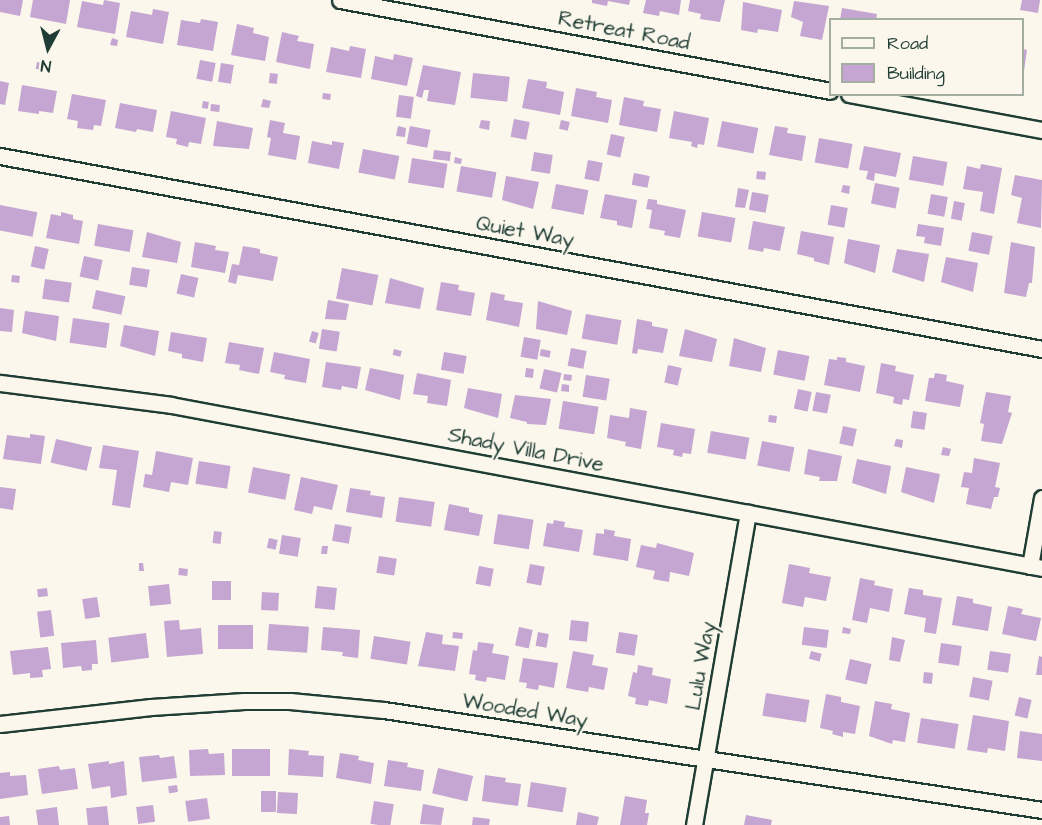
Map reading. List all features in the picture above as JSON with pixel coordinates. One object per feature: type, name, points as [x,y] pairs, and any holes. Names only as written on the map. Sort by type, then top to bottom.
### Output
[{"type":"street","name":"Retreat Road","points":[[340,0],[829,91]]},
{"type":"street","points":[[860,96],[1042,130]]},
{"type":"street","name":"Quiet Way","points":[[0,156],[1042,349]]},
{"type":"street","name":"Shady Villa Drive","points":[[0,383],[171,405],[1036,567]]},
{"type":"street","points":[[1036,567],[1042,498]]},
{"type":"street","name":"Lulu Way","points":[[694,825],[748,513]]},
{"type":"street","name":"Wooded Way","points":[[0,724],[151,707],[244,700],[290,701],[384,710],[1042,810]]},
{"type":"building","points":[[0,0],[23,0],[20,16],[0,12]]},
{"type":"building","points":[[33,0],[70,0],[66,24],[30,17]]},
{"type":"building","points":[[104,0],[120,3],[115,34],[77,27],[82,1],[103,5]]},
{"type":"building","points":[[592,0],[630,0],[629,5],[608,1],[607,6],[592,3]]},
{"type":"building","points":[[646,0],[681,0],[679,15],[660,11],[659,16],[643,13]]},
{"type":"building","points":[[690,0],[725,0],[720,22],[700,19],[701,14],[688,11]]},
{"type":"building","points":[[1022,0],[1040,0],[1038,13],[1020,10]]},
{"type":"building","points":[[794,1],[829,6],[822,40],[800,36],[803,22],[791,17]]},
{"type":"building","points":[[743,2],[782,10],[778,32],[758,29],[757,33],[741,30]]},
{"type":"building","points":[[842,8],[877,14],[876,18],[840,18]]},
{"type":"building","points":[[153,9],[169,12],[163,44],[126,37],[131,11],[152,15]]},
{"type":"building","points":[[201,19],[218,22],[213,51],[177,45],[181,20],[200,23]]},
{"type":"building","points":[[237,24],[254,28],[253,33],[269,37],[265,61],[231,55]]},
{"type":"building","points":[[282,32],[299,36],[297,41],[314,44],[310,69],[276,62]]},
{"type":"building","points":[[112,38],[118,40],[117,46],[110,45]]},
{"type":"building","points":[[350,46],[366,49],[361,78],[326,72],[331,47],[349,51]]},
{"type":"building","points":[[1024,49],[1027,50],[1024,71]]},
{"type":"building","points":[[394,54],[413,58],[407,86],[371,79],[375,56],[393,60]]},
{"type":"building","points":[[200,60],[216,63],[212,82],[196,79]]},
{"type":"building","points":[[37,62],[42,63],[41,70],[36,69]]},
{"type":"building","points":[[221,63],[234,65],[231,84],[218,82]]},
{"type":"building","points":[[423,65],[461,72],[455,105],[427,101],[429,90],[424,90],[422,98],[416,96]]},
{"type":"building","points":[[270,73],[278,74],[277,84],[269,83]]},
{"type":"building","points":[[473,73],[510,77],[507,102],[470,98]]},
{"type":"building","points":[[528,79],[547,82],[546,88],[564,92],[560,115],[522,108]]},
{"type":"building","points":[[0,81],[9,83],[5,105],[0,104]]},
{"type":"building","points":[[22,85],[57,91],[53,113],[18,111]]},
{"type":"building","points":[[576,88],[597,92],[596,97],[612,100],[608,123],[571,116]]},
{"type":"building","points":[[323,93],[331,94],[330,100],[322,99]]},
{"type":"building","points":[[72,94],[106,100],[101,126],[94,125],[93,130],[77,128],[78,121],[67,119]]},
{"type":"building","points":[[399,95],[414,97],[411,119],[396,117]]},
{"type":"building","points":[[624,97],[644,101],[643,106],[661,109],[657,132],[619,125]]},
{"type":"building","points":[[263,99],[271,101],[269,108],[261,107]]},
{"type":"building","points":[[203,101],[209,102],[208,109],[202,108]]},
{"type":"building","points":[[120,103],[157,110],[153,132],[115,128]]},
{"type":"building","points":[[211,104],[220,105],[219,112],[210,111]]},
{"type":"building","points":[[171,111],[206,118],[201,144],[189,142],[188,147],[176,144],[177,139],[166,137]]},
{"type":"building","points":[[674,111],[709,118],[704,145],[698,144],[697,148],[691,146],[692,142],[669,138]]},
{"type":"building","points":[[514,119],[530,122],[526,140],[511,137]]},
{"type":"building","points":[[270,120],[285,123],[283,133],[300,136],[296,160],[268,155],[271,138],[267,137]]},
{"type":"building","points":[[481,120],[490,121],[489,130],[479,128]]},
{"type":"building","points":[[561,120],[570,122],[568,131],[559,129]]},
{"type":"building","points":[[217,121],[253,128],[249,149],[213,146]]},
{"type":"building","points":[[722,121],[758,128],[753,154],[717,147]]},
{"type":"building","points":[[398,126],[406,128],[405,137],[396,136]]},
{"type":"building","points":[[410,126],[431,130],[427,148],[407,144]]},
{"type":"building","points":[[775,126],[788,128],[787,133],[806,136],[802,161],[769,155]]},
{"type":"building","points":[[611,134],[625,137],[620,157],[607,155]]},
{"type":"building","points":[[819,138],[852,144],[848,169],[815,163]]},
{"type":"building","points":[[312,141],[332,145],[332,141],[344,143],[339,169],[308,163]]},
{"type":"building","points":[[864,146],[901,153],[896,177],[875,173],[874,181],[866,179],[868,171],[859,170]]},
{"type":"building","points":[[363,149],[399,156],[395,180],[358,173]]},
{"type":"building","points":[[434,150],[451,152],[450,161],[433,159]]},
{"type":"building","points":[[534,152],[553,155],[550,174],[531,171]]},
{"type":"building","points":[[913,156],[947,162],[943,186],[909,180]]},
{"type":"building","points":[[455,157],[462,159],[461,164],[454,163]]},
{"type":"building","points":[[412,158],[448,164],[444,188],[408,183]]},
{"type":"building","points":[[588,160],[603,163],[599,182],[584,179]]},
{"type":"building","points":[[981,164],[1002,168],[994,214],[980,211],[983,192],[963,189],[967,166],[980,169]]},
{"type":"building","points":[[461,166],[496,172],[492,198],[456,192]]},
{"type":"building","points":[[757,171],[766,172],[765,180],[756,179]]},
{"type":"building","points":[[634,173],[650,176],[647,188],[632,185]]},
{"type":"building","points":[[1015,175],[1042,180],[1041,228],[1017,223],[1022,198],[1011,195]]},
{"type":"building","points":[[506,176],[539,182],[533,209],[502,200]]},
{"type":"building","points":[[875,183],[900,188],[896,208],[871,204]]},
{"type":"building","points":[[556,184],[588,190],[584,215],[551,209]]},
{"type":"building","points":[[843,185],[850,186],[849,194],[841,192]]},
{"type":"building","points":[[738,188],[749,190],[745,208],[735,207]]},
{"type":"building","points":[[752,192],[769,195],[766,213],[749,210]]},
{"type":"building","points":[[605,194],[637,200],[632,228],[617,225],[617,221],[600,218]]},
{"type":"building","points":[[931,194],[948,197],[944,217],[928,214]]},
{"type":"building","points":[[648,199],[657,200],[657,204],[686,210],[680,238],[664,235],[665,231],[649,228],[652,210],[646,209]]},
{"type":"building","points":[[954,201],[965,203],[962,221],[951,219]]},
{"type":"building","points":[[0,205],[37,212],[33,237],[0,230]]},
{"type":"building","points":[[831,205],[848,208],[844,228],[828,225]]},
{"type":"building","points":[[61,212],[73,215],[73,219],[83,221],[79,244],[46,238],[51,214],[61,216]]},
{"type":"building","points":[[702,212],[735,218],[731,243],[698,237]]},
{"type":"building","points":[[753,221],[785,227],[780,251],[764,248],[763,252],[748,249]]},
{"type":"building","points":[[98,224],[133,230],[130,252],[94,246]]},
{"type":"building","points":[[918,224],[944,228],[941,246],[924,243],[925,237],[916,236]]},
{"type":"building","points":[[801,231],[834,237],[829,265],[797,254]]},
{"type":"building","points":[[147,232],[181,242],[177,263],[142,257]]},
{"type":"building","points":[[972,232],[993,236],[989,255],[968,251]]},
{"type":"building","points":[[848,239],[880,245],[875,273],[844,263]]},
{"type":"building","points":[[195,242],[216,246],[215,250],[229,252],[225,273],[191,267]]},
{"type":"building","points":[[1011,242],[1035,247],[1032,283],[1029,283],[1026,297],[1004,293]]},
{"type":"building","points":[[35,246],[49,249],[44,269],[31,267]]},
{"type":"building","points":[[243,246],[260,249],[260,253],[278,257],[273,281],[238,275],[236,284],[228,282],[232,264],[239,265]]},
{"type":"building","points":[[897,249],[929,254],[924,282],[892,272]]},
{"type":"building","points":[[84,256],[103,260],[98,280],[80,277]]},
{"type":"building","points":[[946,257],[978,263],[973,292],[941,282]]},
{"type":"building","points":[[132,267],[150,270],[147,288],[129,285]]},
{"type":"building","points":[[342,268],[378,275],[372,305],[336,298]]},
{"type":"building","points":[[181,274],[199,278],[194,298],[177,293]]},
{"type":"building","points":[[12,275],[20,276],[19,283],[11,282]]},
{"type":"building","points":[[390,278],[424,288],[420,309],[385,303]]},
{"type":"building","points":[[45,279],[72,283],[69,303],[42,299]]},
{"type":"building","points":[[441,282],[459,285],[458,290],[475,293],[471,316],[436,310]]},
{"type":"building","points":[[96,290],[125,296],[121,315],[92,309]]},
{"type":"building","points":[[491,292],[505,295],[504,300],[523,303],[519,327],[486,320]]},
{"type":"building","points":[[328,300],[349,304],[346,320],[325,319]]},
{"type":"building","points":[[538,301],[572,311],[567,335],[536,329]]},
{"type":"building","points":[[0,308],[14,310],[12,332],[0,331]]},
{"type":"building","points":[[25,311],[59,316],[56,341],[22,333]]},
{"type":"building","points":[[586,314],[621,320],[617,345],[582,339]]},
{"type":"building","points":[[73,318],[110,323],[106,348],[70,343]]},
{"type":"building","points":[[637,319],[652,322],[652,326],[668,329],[663,353],[638,349],[637,354],[632,353]]},
{"type":"building","points":[[124,325],[159,331],[155,356],[120,346]]},
{"type":"building","points":[[322,329],[340,332],[337,352],[319,349]]},
{"type":"building","points":[[685,329],[717,339],[712,362],[679,356]]},
{"type":"building","points":[[312,331],[319,333],[316,344],[309,342]]},
{"type":"building","points":[[171,332],[207,338],[203,362],[182,358],[182,354],[168,351]]},
{"type":"building","points":[[524,337],[541,340],[537,360],[521,357]]},
{"type":"building","points":[[734,338],[766,348],[761,372],[729,366]]},
{"type":"building","points":[[229,342],[264,348],[259,374],[239,370],[240,365],[225,363]]},
{"type":"building","points":[[571,348],[587,351],[583,369],[568,366]]},
{"type":"building","points":[[394,349],[402,351],[400,357],[393,355]]},
{"type":"building","points":[[541,349],[551,351],[549,358],[540,356]]},
{"type":"building","points":[[778,350],[809,356],[805,381],[773,375]]},
{"type":"building","points":[[274,352],[310,359],[306,383],[284,379],[285,375],[270,372]]},
{"type":"building","points":[[444,352],[467,356],[464,374],[441,370]]},
{"type":"building","points":[[837,357],[846,358],[846,362],[865,366],[860,392],[824,385],[829,359],[837,360]]},
{"type":"building","points":[[326,362],[361,367],[357,389],[342,386],[341,390],[322,387]]},
{"type":"building","points":[[881,363],[896,366],[895,371],[914,375],[909,400],[903,399],[902,405],[893,403],[894,397],[876,393]]},
{"type":"building","points":[[668,365],[682,368],[678,386],[664,383]]},
{"type":"building","points":[[370,368],[404,375],[400,400],[365,390]]},
{"type":"building","points":[[526,368],[534,369],[533,378],[525,377]]},
{"type":"building","points":[[544,369],[562,373],[557,393],[540,388]]},
{"type":"building","points":[[417,373],[451,380],[447,406],[427,403],[428,396],[413,394]]},
{"type":"building","points":[[935,373],[947,375],[946,381],[964,385],[960,407],[925,401],[929,378],[934,378]]},
{"type":"building","points":[[564,374],[572,375],[571,381],[563,380]]},
{"type":"building","points":[[586,375],[610,379],[606,400],[583,397]]},
{"type":"building","points":[[562,384],[569,385],[569,392],[561,391]]},
{"type":"building","points":[[468,388],[502,394],[498,418],[464,408]]},
{"type":"building","points":[[798,389],[812,392],[808,411],[794,409]]},
{"type":"building","points":[[816,392],[831,395],[827,414],[812,411]]},
{"type":"building","points":[[986,392],[1011,396],[1008,412],[1012,413],[1002,444],[981,441],[984,424],[980,423]]},
{"type":"building","points":[[515,395],[551,399],[546,425],[527,424],[527,422],[510,418]]},
{"type":"building","points":[[563,401],[599,407],[594,434],[559,429]]},
{"type":"building","points":[[630,408],[647,411],[641,449],[625,446],[626,442],[607,438],[610,415],[629,418]]},
{"type":"building","points":[[913,411],[927,413],[924,430],[911,428]]},
{"type":"building","points":[[769,415],[777,416],[776,423],[768,422]]},
{"type":"building","points":[[661,423],[695,429],[691,454],[683,453],[682,457],[673,455],[674,450],[657,447]]},
{"type":"building","points":[[843,426],[857,429],[853,447],[839,444]]},
{"type":"building","points":[[711,431],[749,438],[746,459],[707,453]]},
{"type":"building","points":[[30,434],[45,436],[41,464],[3,459],[7,435],[30,438]]},
{"type":"building","points":[[56,439],[92,447],[87,471],[51,462]]},
{"type":"building","points":[[896,439],[903,440],[902,448],[894,446]]},
{"type":"building","points":[[762,441],[794,447],[790,472],[757,466]]},
{"type":"building","points":[[103,445],[139,451],[130,508],[112,505],[117,470],[99,468]]},
{"type":"building","points":[[943,447],[951,449],[949,456],[941,455]]},
{"type":"building","points":[[808,449],[842,456],[837,481],[819,481],[820,477],[804,474]]},
{"type":"building","points":[[156,451],[193,458],[188,485],[171,482],[169,492],[143,487],[145,474],[152,475]]},
{"type":"building","points":[[974,458],[1000,463],[995,487],[1000,488],[998,497],[994,497],[991,509],[966,504],[969,488],[961,487],[964,472],[972,473]]},
{"type":"building","points":[[857,459],[891,466],[886,494],[852,483]]},
{"type":"building","points":[[199,461],[231,466],[227,489],[195,484]]},
{"type":"building","points":[[253,467],[290,474],[285,500],[248,493]]},
{"type":"building","points":[[906,467],[940,474],[934,503],[901,492]]},
{"type":"building","points":[[301,477],[338,485],[332,510],[314,506],[312,514],[294,510]]},
{"type":"building","points":[[0,487],[16,489],[13,510],[0,508]]},
{"type":"building","points":[[350,488],[371,491],[370,495],[385,497],[382,518],[346,512]]},
{"type":"building","points":[[399,497],[435,502],[431,527],[396,522]]},
{"type":"building","points":[[449,504],[469,508],[469,512],[483,515],[479,536],[444,530]]},
{"type":"building","points":[[498,514],[534,520],[529,549],[493,544]]},
{"type":"building","points":[[554,520],[565,522],[564,527],[583,530],[579,552],[543,546],[547,523],[553,524]]},
{"type":"building","points":[[335,524],[352,527],[349,544],[332,541]]},
{"type":"building","points":[[604,529],[615,531],[614,536],[631,539],[628,561],[593,555],[596,533],[604,534]]},
{"type":"building","points":[[214,531],[222,532],[220,544],[213,543]]},
{"type":"building","points":[[282,535],[301,538],[298,557],[279,554]]},
{"type":"building","points":[[269,538],[278,540],[276,550],[267,548]]},
{"type":"building","points":[[657,543],[694,553],[689,576],[670,572],[669,582],[653,579],[655,571],[636,567],[641,545],[656,548]]},
{"type":"building","points":[[322,546],[328,546],[327,554],[321,554]]},
{"type":"building","points":[[379,556],[397,559],[394,576],[376,573]]},
{"type":"building","points":[[139,563],[143,563],[144,571],[139,571]]},
{"type":"building","points":[[530,564],[545,567],[541,586],[526,583]]},
{"type":"building","points":[[789,564],[810,568],[809,573],[831,577],[826,601],[805,597],[803,607],[782,603]]},
{"type":"building","points":[[479,566],[494,569],[490,587],[476,584]]},
{"type":"building","points":[[179,568],[188,569],[187,576],[178,575]]},
{"type":"building","points":[[860,578],[875,581],[874,585],[893,589],[889,612],[870,608],[867,623],[852,620]]},
{"type":"building","points":[[212,581],[231,581],[231,600],[212,600]]},
{"type":"building","points":[[169,584],[171,604],[150,606],[148,586]]},
{"type":"building","points":[[317,586],[337,588],[335,610],[315,608]]},
{"type":"building","points":[[47,588],[48,596],[38,597],[37,589]]},
{"type":"building","points":[[909,588],[923,590],[923,595],[942,598],[936,634],[924,632],[926,618],[904,614]]},
{"type":"building","points":[[262,592],[279,593],[278,611],[261,610]]},
{"type":"building","points":[[957,596],[973,599],[973,603],[992,607],[988,631],[952,625]]},
{"type":"building","points":[[97,597],[100,617],[85,619],[82,599]]},
{"type":"building","points":[[1008,606],[1023,609],[1021,614],[1041,618],[1036,641],[1002,634]]},
{"type":"building","points":[[51,610],[54,636],[40,638],[37,612]]},
{"type":"building","points":[[179,620],[180,630],[201,628],[203,654],[167,657],[164,621]]},
{"type":"building","points":[[571,620],[589,622],[587,642],[569,640]]},
{"type":"building","points":[[269,624],[309,627],[307,653],[267,650]]},
{"type":"building","points":[[218,625],[253,625],[253,649],[218,649]]},
{"type":"building","points":[[323,627],[360,630],[358,658],[342,656],[343,652],[321,650]]},
{"type":"building","points":[[519,627],[533,630],[529,648],[515,646]]},
{"type":"building","points":[[804,627],[829,630],[827,648],[802,645]]},
{"type":"building","points":[[843,627],[851,629],[850,634],[842,633]]},
{"type":"building","points":[[426,632],[443,635],[442,644],[459,646],[455,671],[418,666]]},
{"type":"building","points":[[453,632],[463,633],[462,639],[452,638]]},
{"type":"building","points":[[538,632],[549,634],[546,648],[536,646]]},
{"type":"building","points":[[619,632],[638,635],[634,656],[616,653]]},
{"type":"building","points":[[146,633],[149,658],[111,662],[108,638]]},
{"type":"building","points":[[374,636],[411,642],[407,665],[370,659]]},
{"type":"building","points":[[892,637],[905,640],[900,662],[889,660]]},
{"type":"building","points":[[96,640],[98,664],[92,664],[92,670],[82,671],[81,666],[63,668],[61,643]]},
{"type":"building","points":[[478,642],[494,644],[492,653],[509,656],[505,680],[487,677],[486,682],[475,680],[476,675],[469,674],[473,650],[477,651]]},
{"type":"building","points":[[941,643],[962,646],[959,666],[938,663]]},
{"type":"building","points":[[48,647],[51,669],[42,670],[43,677],[30,678],[30,673],[13,675],[10,651]]},
{"type":"building","points":[[573,651],[594,655],[592,665],[608,668],[604,690],[589,687],[588,692],[566,688]]},
{"type":"building","points":[[811,651],[822,654],[820,662],[809,659]]},
{"type":"building","points":[[990,651],[1011,654],[1008,673],[987,670]]},
{"type":"building","points":[[1039,656],[1042,657],[1042,675],[1036,675]]},
{"type":"building","points":[[523,658],[558,663],[554,688],[539,685],[538,690],[526,688],[527,683],[519,682]]},
{"type":"building","points":[[850,659],[871,664],[867,684],[845,679]]},
{"type":"building","points":[[638,665],[653,668],[652,675],[671,679],[667,704],[649,700],[648,706],[635,704],[636,698],[628,696],[633,672],[637,673]]},
{"type":"building","points":[[924,672],[933,673],[932,684],[923,683]]},
{"type":"building","points":[[973,677],[993,681],[989,700],[969,697]]},
{"type":"building","points":[[766,693],[809,700],[806,723],[762,716]]},
{"type":"building","points":[[826,694],[841,697],[841,702],[860,706],[855,734],[843,732],[843,737],[832,734],[833,731],[820,728]]},
{"type":"building","points":[[1019,697],[1032,700],[1027,718],[1015,716]]},
{"type":"building","points":[[875,701],[892,704],[891,709],[910,713],[905,742],[893,740],[892,744],[869,736]]},
{"type":"building","points":[[973,715],[1009,721],[1005,751],[988,748],[987,753],[967,750]]},
{"type":"building","points":[[921,718],[959,724],[955,749],[917,743]]},
{"type":"building","points":[[1020,731],[1042,734],[1042,761],[1017,758]]},
{"type":"building","points":[[208,749],[209,754],[224,753],[225,775],[190,776],[189,750]]},
{"type":"building","points":[[232,749],[270,749],[270,776],[232,776]]},
{"type":"building","points":[[289,749],[309,751],[308,755],[324,756],[323,777],[288,775]]},
{"type":"building","points":[[340,753],[359,756],[358,760],[374,763],[371,784],[336,778]]},
{"type":"building","points":[[159,755],[160,758],[174,756],[177,778],[142,782],[139,757]]},
{"type":"building","points":[[388,760],[408,763],[407,767],[424,770],[421,791],[384,786]]},
{"type":"building","points":[[109,761],[109,764],[124,761],[127,795],[111,798],[110,786],[92,789],[88,764]]},
{"type":"building","points":[[59,766],[60,770],[75,768],[78,789],[42,794],[38,769]]},
{"type":"building","points":[[438,768],[473,776],[467,801],[432,793]]},
{"type":"building","points":[[10,772],[10,776],[26,775],[28,795],[0,799],[0,773]]},
{"type":"building","points":[[485,775],[506,778],[505,782],[521,784],[518,806],[482,801]]},
{"type":"building","points":[[531,782],[567,788],[563,812],[527,807]]},
{"type":"building","points":[[177,785],[178,792],[169,793],[168,786]]},
{"type":"building","points":[[261,791],[276,791],[276,812],[261,812]]},
{"type":"building","points":[[278,792],[298,793],[297,814],[277,813]]},
{"type":"building","points":[[625,796],[647,800],[645,813],[649,813],[647,825],[620,825]]},
{"type":"building","points":[[207,798],[210,819],[188,822],[185,801]]},
{"type":"building","points":[[374,801],[394,804],[390,825],[370,824]]},
{"type":"building","points":[[423,804],[444,808],[441,825],[420,824]]},
{"type":"building","points":[[153,805],[155,822],[138,824],[136,807]]},
{"type":"building","points":[[107,806],[109,825],[88,825],[86,808]]},
{"type":"building","points":[[57,807],[59,825],[38,825],[36,810]]},
{"type":"building","points":[[578,812],[599,817],[597,825],[576,825]]},
{"type":"building","points":[[746,815],[772,820],[771,825],[744,825]]},
{"type":"building","points":[[9,816],[10,825],[0,825],[0,817]]},
{"type":"building","points":[[473,817],[490,819],[489,825],[472,825]]}]
